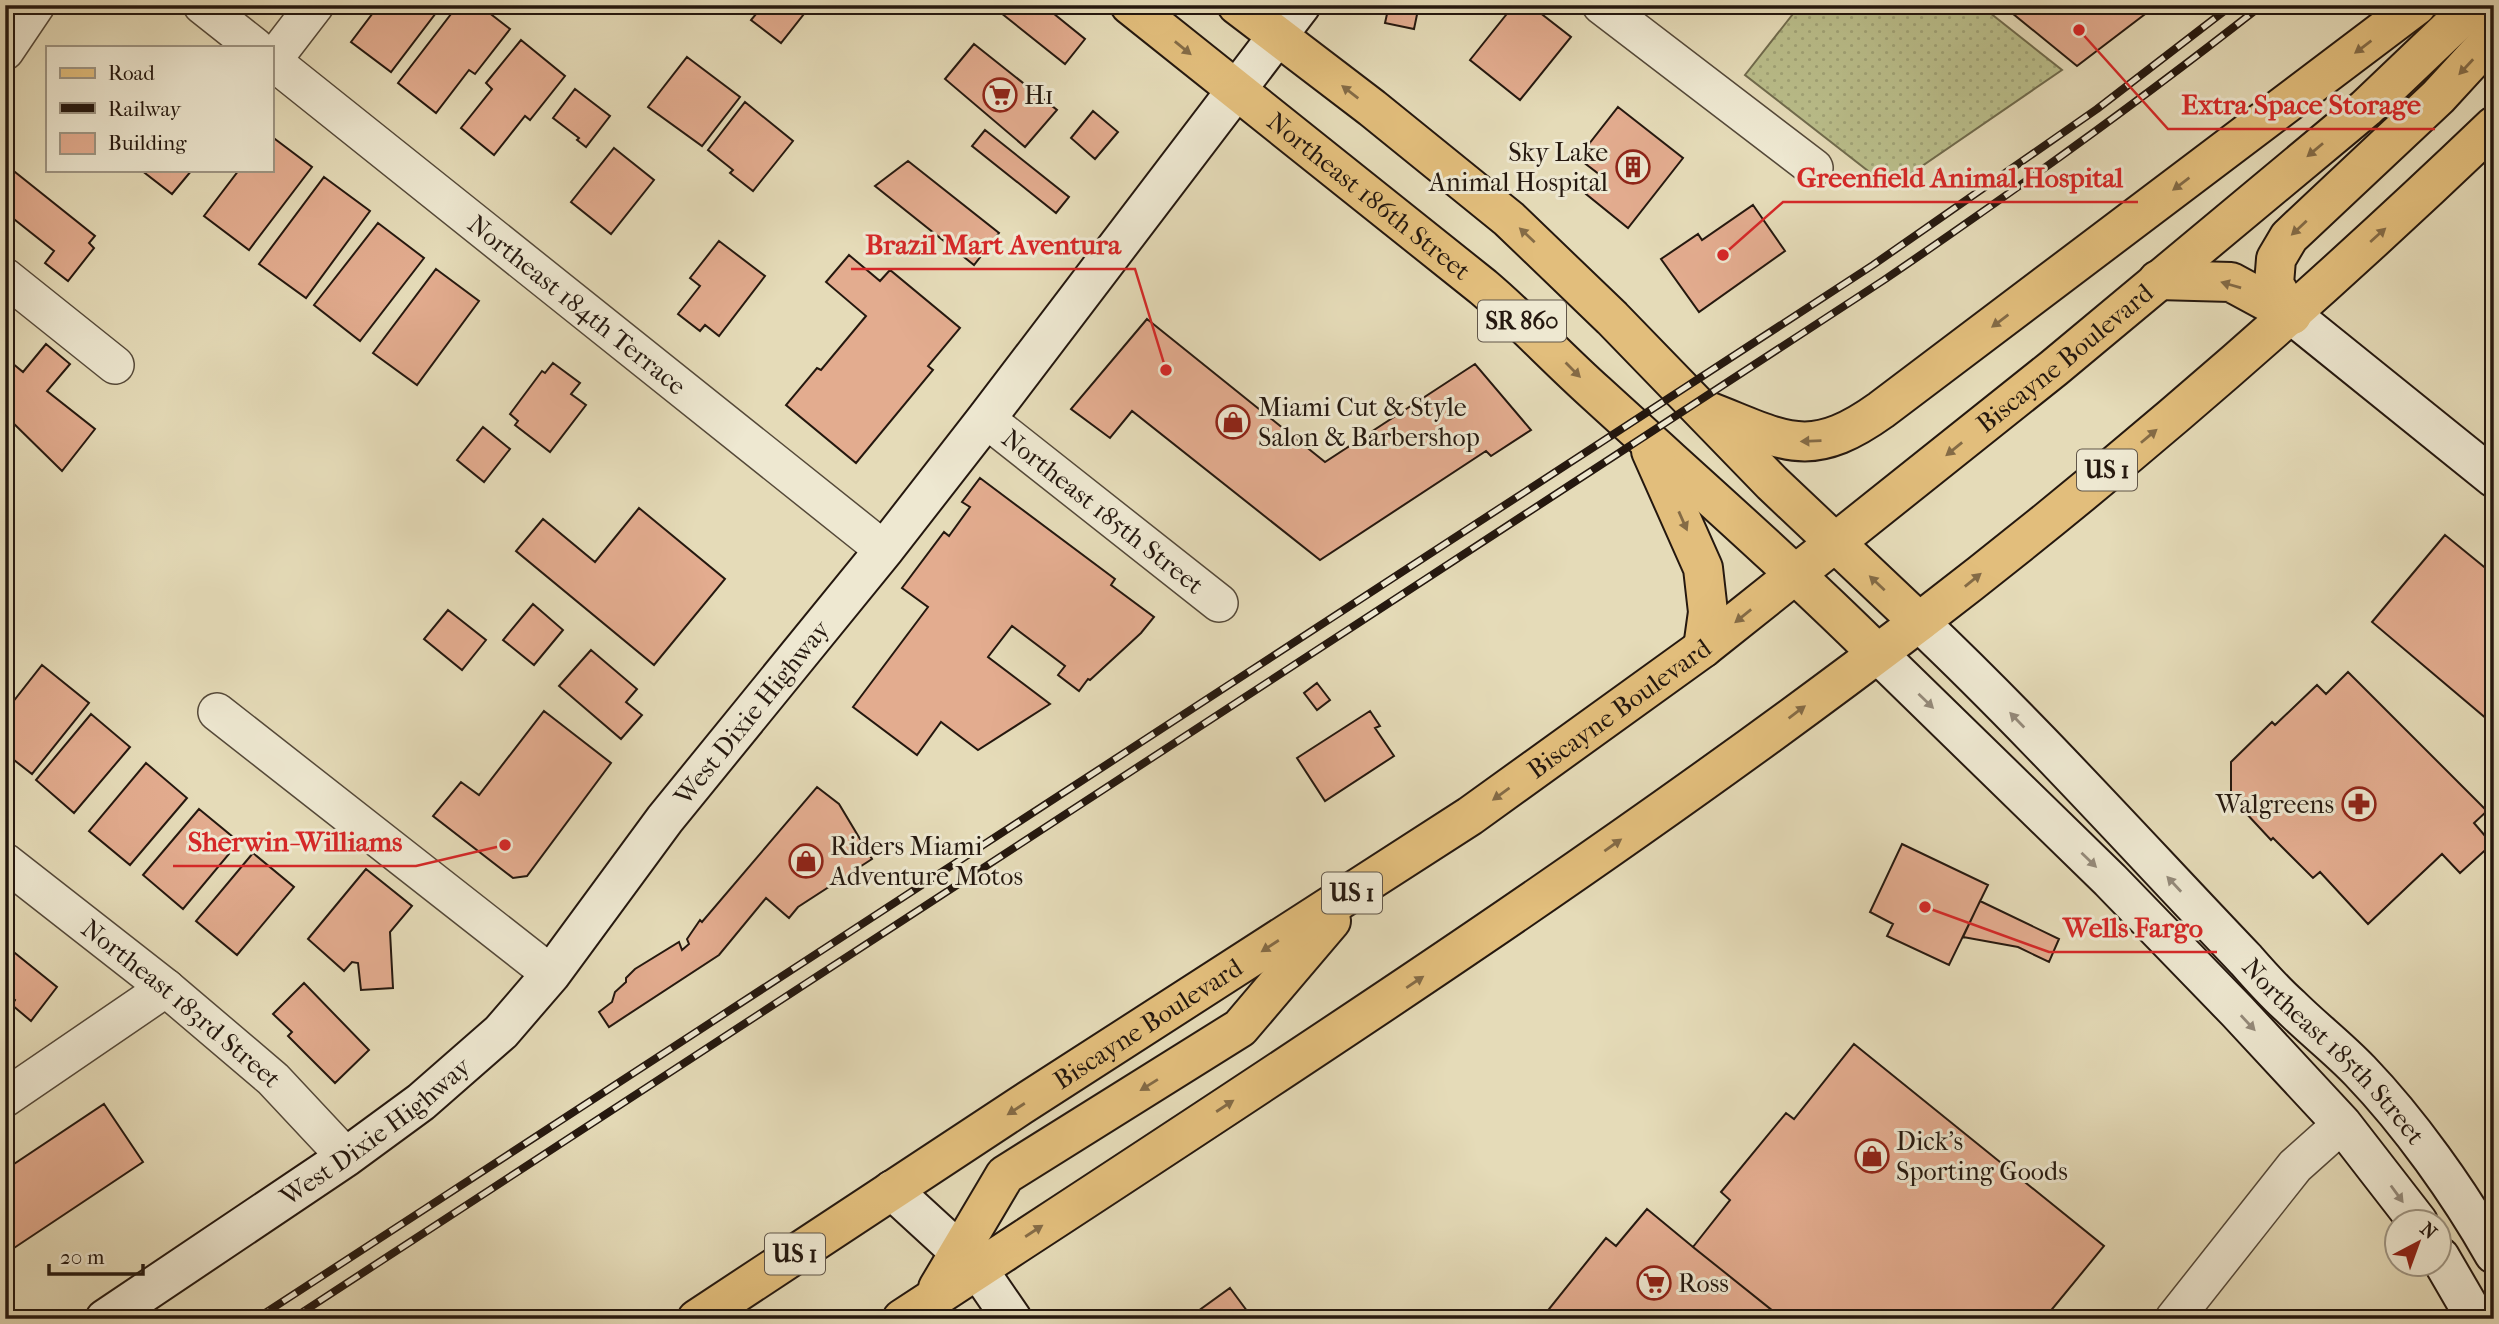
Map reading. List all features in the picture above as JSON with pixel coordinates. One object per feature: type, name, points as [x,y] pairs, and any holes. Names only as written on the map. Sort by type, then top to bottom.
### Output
[{"type":"main road","name":"Northeast 186th Street","points":[[1130,5],[1483,286],[1797,574],[1877,653]]},
{"type":"main road","name":"SR 860","points":[[1237,5],[1509,219],[1612,318],[1693,405],[1919,622]]},
{"type":"main road","points":[[1693,405],[1779,438],[1794,441],[1822,441],[1850,430],[1915,385],[2417,5]]},
{"type":"main road","name":"Biscayne Boulevard","points":[[697,1319],[1470,816],[1703,648],[2045,376],[2366,108],[2474,5]]},
{"type":"main road","points":[[2292,315],[2274,284],[2276,259],[2289,237],[2438,97],[2494,36]]},
{"type":"main road","name":"US 1","points":[[926,1312],[969,1260],[1440,965],[1715,773],[1919,622],[2066,505],[2292,315],[2494,126]]},
{"type":"main road","points":[[2158,280],[2231,282],[2292,315]]},
{"type":"main road","points":[[1645,437],[1703,568],[1708,611],[1703,648]]},
{"type":"main road","points":[[969,1260],[1005,1175],[1240,1028],[1357,890]]},
{"type":"street","points":[[5,51],[36,5]]},
{"type":"street","points":[[202,5],[254,46]]},
{"type":"street","points":[[273,58],[315,5]]},
{"type":"street","name":"West Dixie Highway","points":[[105,1319],[346,1157],[421,1102],[501,1032],[551,974],[665,819],[884,550],[1301,5]]},
{"type":"street","points":[[1601,5],[1814,169]]},
{"type":"street","name":"Northeast 184th Terrace","points":[[273,63],[884,550]]},
{"type":"street","points":[[5,277],[115,365]]},
{"type":"street","points":[[2292,315],[2494,478]]},
{"type":"street","name":"Northeast 185th Street","points":[[986,419],[1219,603]]},
{"type":"street","name":"Northeast 185th Street","points":[[1919,622],[2059,764],[2288,1005],[2358,1069],[2462,1202],[2494,1254]]},
{"type":"street","name":"Northeast 185th Street","points":[[1877,653],[2110,880],[2342,1124],[2406,1208]]},
{"type":"street","points":[[217,712],[551,974]]},
{"type":"street","name":"Northeast 183rd Street","points":[[5,862],[166,988],[273,1079],[346,1157]]},
{"type":"street","points":[[5,1098],[166,988]]},
{"type":"street","points":[[2174,1319],[2295,1166],[2342,1124]]},
{"type":"street","points":[[892,1190],[969,1260],[1012,1319]]},
{"type":"street","points":[[2452,1278],[2476,1319]]},
{"type":"green space","points":[[1800,5],[1980,5],[2062,70],[1890,188],[1745,75]]},
{"type":"building","points":[[379,5],[442,5],[391,72],[351,42]]},
{"type":"building","points":[[458,5],[479,5],[510,29],[475,74],[469,70],[436,113],[398,83]]},
{"type":"building","points":[[758,5],[811,5],[781,43],[751,20],[761,8]]},
{"type":"building","points":[[991,5],[1043,5],[1085,39],[1065,64]]},
{"type":"building","points":[[1389,5],[1419,5],[1414,29],[1385,23]]},
{"type":"building","points":[[1514,5],[1530,5],[1571,37],[1520,100],[1470,60]]},
{"type":"building","points":[[2018,5],[2157,5],[2077,66],[2012,13]]},
{"type":"building","points":[[521,40],[565,76],[530,120],[525,116],[494,155],[461,128],[492,89],[486,83]]},
{"type":"building","name":"H1","points":[[974,44],[1057,110],[1025,147],[945,79]]},
{"type":"building","points":[[687,57],[740,97],[702,146],[648,107]]},
{"type":"building","points":[[575,89],[610,116],[586,147],[577,140],[579,138],[553,118]]},
{"type":"building","points":[[745,102],[793,141],[753,191],[730,173],[733,170],[708,150]]},
{"type":"building","name":"Sky Lake Animal Hospital","points":[[1618,107],[1683,158],[1628,228],[1586,194],[1600,175],[1578,158]]},
{"type":"building","points":[[1093,111],[1118,132],[1095,159],[1071,138]]},
{"type":"building","points":[[985,130],[1069,197],[1056,213],[972,146]]},
{"type":"building","points":[[273,138],[312,167],[249,250],[204,216],[237,172],[273,172]]},
{"type":"building","points":[[614,148],[654,180],[611,234],[571,202]]},
{"type":"building","points":[[908,161],[999,233],[974,265],[875,186]]},
{"type":"building","points":[[5,164],[95,236],[89,243],[94,248],[68,281],[45,263],[54,251],[5,212]]},
{"type":"building","points":[[144,172],[190,172],[172,194]]},
{"type":"building","points":[[324,177],[370,211],[306,298],[259,264]]},
{"type":"building","points":[[1753,205],[1785,251],[1699,312],[1661,259],[1698,234],[1702,240]]},
{"type":"building","points":[[378,223],[424,258],[360,341],[314,305]]},
{"type":"building","points":[[719,241],[765,276],[719,336],[705,325],[700,331],[678,314],[700,286],[690,278]]},
{"type":"building","points":[[849,255],[880,281],[890,270],[960,328],[928,366],[933,370],[856,463],[786,405],[817,368],[821,370],[866,316],[826,282]]},
{"type":"building","points":[[436,269],[479,301],[417,385],[373,353]]},
{"type":"building","points":[[1147,319],[1325,462],[1475,364],[1531,430],[1491,456],[1486,451],[1320,560],[1132,411],[1110,438],[1071,409]]},
{"type":"building","points":[[46,344],[70,364],[47,391],[95,429],[62,471],[5,415],[6,358],[23,372]]},
{"type":"building","points":[[553,363],[580,383],[571,394],[586,405],[550,452],[515,425],[518,421],[510,414],[542,371],[545,373]]},
{"type":"building","points":[[483,427],[510,449],[484,482],[457,460]]},
{"type":"building","points":[[980,478],[1115,579],[1111,585],[1154,617],[1141,633],[1088,679],[1079,691],[1058,675],[1065,666],[1012,626],[988,657],[1050,704],[978,750],[941,722],[917,755],[853,707],[928,607],[902,588],[944,532],[949,536],[970,507],[962,502]]},
{"type":"building","points":[[639,508],[725,579],[654,665],[516,551],[543,519],[595,562]]},
{"type":"building","points":[[2445,535],[2494,575],[2494,725],[2372,622]]},
{"type":"building","points":[[533,604],[563,630],[534,665],[503,640]]},
{"type":"building","points":[[448,610],[486,640],[462,670],[424,639]]},
{"type":"building","points":[[591,650],[637,689],[626,702],[642,715],[621,739],[559,686]]},
{"type":"building","points":[[42,665],[89,703],[32,774],[5,753],[5,712]]},
{"type":"building","name":"Walgreens","points":[[2348,672],[2487,811],[2474,823],[2492,844],[2460,873],[2442,854],[2368,924],[2320,872],[2313,878],[2273,838],[2271,840],[2231,797],[2231,762],[2272,722],[2275,725],[2317,685],[2326,694]]},
{"type":"building","points":[[1317,683],[1330,700],[1317,710],[1304,693]]},
{"type":"building","points":[[544,711],[611,763],[527,876],[513,878],[433,816],[461,782],[479,795]]},
{"type":"building","points":[[1370,711],[1380,726],[1375,728],[1394,756],[1325,801],[1297,758]]},
{"type":"building","points":[[91,714],[130,747],[74,813],[36,780]]},
{"type":"building","points":[[146,763],[187,798],[130,865],[89,831]]},
{"type":"building","points":[[817,787],[839,804],[872,859],[798,907],[789,918],[766,898],[719,955],[609,1027],[599,1012],[612,1002],[615,992],[626,982],[626,978],[635,969],[679,942],[682,950],[689,944],[687,939],[700,920],[702,922]]},
{"type":"building","points":[[199,809],[239,842],[183,909],[143,875]]},
{"type":"building","points":[[1902,844],[1988,885],[1949,965],[1887,936],[1893,924],[1870,912]]},
{"type":"building","points":[[253,853],[294,887],[237,955],[196,921]]},
{"type":"building","points":[[366,869],[412,906],[390,932],[393,988],[361,990],[358,963],[352,962],[344,971],[308,939]]},
{"type":"building","points":[[1980,901],[2059,939],[2049,962],[2018,947],[1963,937]]},
{"type":"building","points":[[5,945],[57,987],[31,1021],[12,1005],[15,1000],[5,992]]},
{"type":"building","points":[[304,983],[369,1050],[335,1083],[288,1036],[292,1032],[273,1014]]},
{"type":"building","name":"Dick's Sporting Goods","points":[[1854,1044],[2104,1246],[2044,1319],[1783,1319],[1693,1247],[1730,1200],[1721,1192],[1786,1113],[1794,1119]]},
{"type":"building","points":[[104,1104],[143,1162],[5,1254],[5,1170]]},
{"type":"building","name":"Ross","points":[[1647,1209],[1783,1319],[1541,1319],[1606,1238],[1616,1246]]},
{"type":"building","points":[[1230,1288],[1253,1319],[1187,1319]]},
{"type":"railway","points":[[256,1319],[1873,265],[2097,109],[2232,5]]},
{"type":"railway","points":[[292,1319],[1884,280],[2075,146],[2262,5]]},
{"type":"place","name":"Extra Space Storage","points":[[2079,30]]},
{"type":"place","name":"H1","points":[[1000,95]]},
{"type":"place","name":"Sky Lake Animal Hospital","points":[[1633,167]]},
{"type":"place","name":"Greenfield Animal Hospital","points":[[1723,255]]},
{"type":"place","name":"Brazil Mart Aventura","points":[[1166,370]]},
{"type":"place","name":"Miami Cut & Style Salon & Barbershop","points":[[1233,422]]},
{"type":"place","name":"Walgreens","points":[[2359,804]]},
{"type":"place","name":"Sherwin-Williams","points":[[505,845]]},
{"type":"place","name":"Riders Miami Adventure Motos","points":[[806,861]]},
{"type":"place","name":"Wells Fargo","points":[[1925,907]]},
{"type":"place","name":"Dick's Sporting Goods","points":[[1872,1156]]},
{"type":"place","name":"Ross","points":[[1654,1283]]}]
